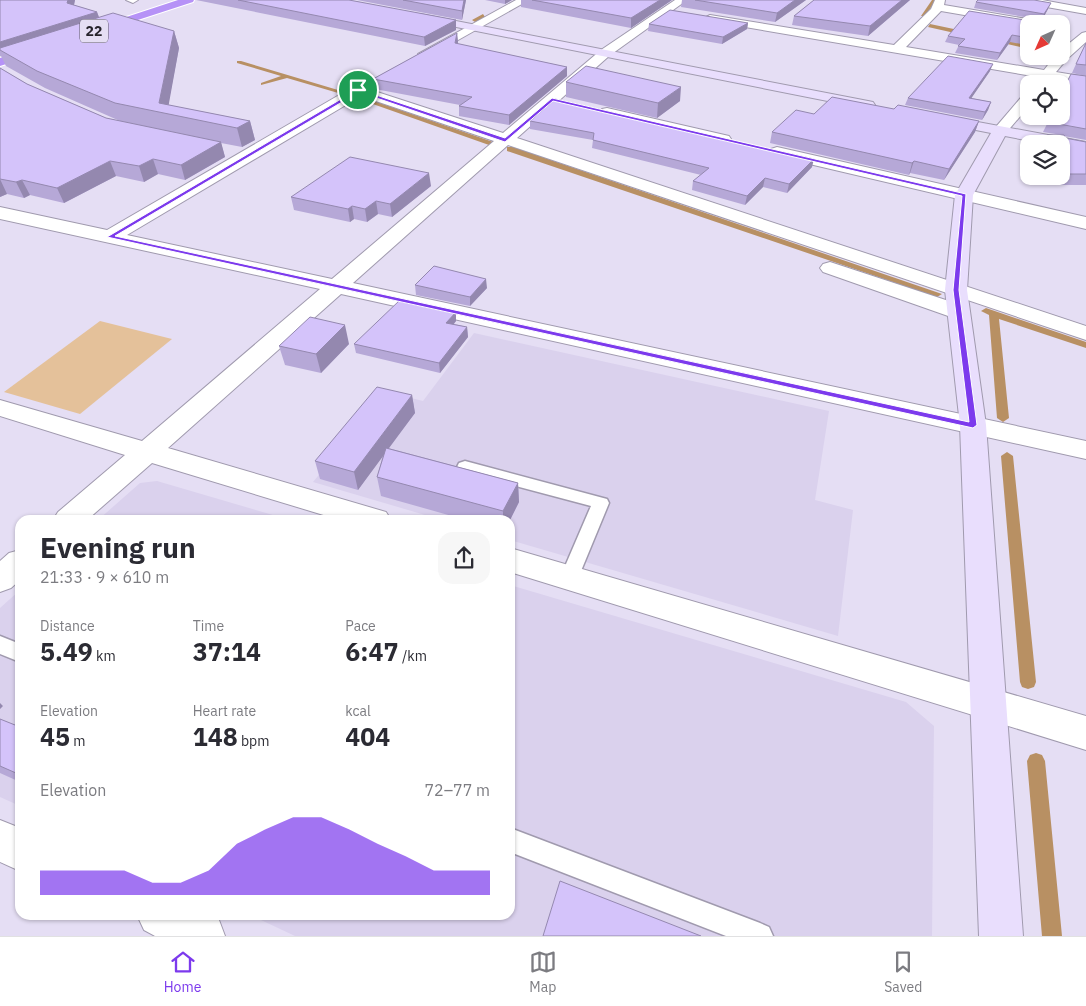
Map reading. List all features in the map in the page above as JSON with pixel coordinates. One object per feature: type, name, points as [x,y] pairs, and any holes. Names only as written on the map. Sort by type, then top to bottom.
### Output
[{"type":"highway","points":[[128,2],[140,0]]},
{"type":"highway","points":[[86,29],[159,0]]},
{"type":"highway","points":[[86,29],[178,0]]},
{"type":"highway","name":"22","points":[[86,29],[188,0]]},
{"type":"highway","points":[[0,51],[47,42]]},
{"type":"highway","points":[[0,58],[47,42]]},
{"type":"highway","points":[[0,62],[47,42]]},
{"type":"street","points":[[411,62],[524,0]]},
{"type":"street","points":[[74,515],[605,53],[682,0]]},
{"type":"street","points":[[1024,0],[1086,10]]},
{"type":"street","points":[[897,49],[936,10],[938,3],[1020,20]]},
{"type":"street","points":[[667,10],[897,49],[1024,75]]},
{"type":"street","points":[[408,14],[883,108]]},
{"type":"street","points":[[775,29],[789,19]]},
{"type":"street","points":[[1070,32],[1085,37]]},
{"type":"street","points":[[1047,75],[1061,57],[1085,37]]},
{"type":"street","points":[[110,237],[384,76]]},
{"type":"street","points":[[1070,80],[1086,81]]},
{"type":"street","points":[[351,95],[957,301]]},
{"type":"street","points":[[552,100],[571,104]]},
{"type":"street","points":[[591,108],[736,142]]},
{"type":"street","points":[[1000,936],[973,425],[957,301],[964,195],[1000,131],[1020,108]]},
{"type":"street","points":[[922,115],[1086,148]]},
{"type":"street","points":[[499,146],[670,212]]},
{"type":"street","points":[[765,149],[1086,223]]},
{"type":"street","points":[[229,152],[248,155]]},
{"type":"street","points":[[0,214],[1086,450]]},
{"type":"street","points":[[810,261],[957,301],[1086,333]]},
{"type":"street","points":[[0,408],[359,515]]},
{"type":"street","points":[[515,562],[1086,733]]},
{"type":"street","points":[[0,579],[15,566]]},
{"type":"street","points":[[0,840],[15,848]]},
{"type":"street","points":[[169,920],[203,936]]},
{"type":"lane","points":[[465,467],[601,503],[569,578]]},
{"type":"lane","points":[[0,645],[15,651]]},
{"type":"lane","points":[[515,842],[760,936]]},
{"type":"shaded area","points":[[100,321],[172,339],[80,414],[4,392]]},
{"type":"shaded area","points":[[474,333],[829,411],[815,500],[853,510],[838,636],[515,541],[515,515],[425,515],[313,482],[387,392],[423,401]]},
{"type":"shaded area","points":[[157,481],[273,515],[104,515],[140,483]]},
{"type":"shaded area","points":[[515,586],[906,702],[934,726],[932,936],[295,936],[261,920],[515,920]]},
{"type":"shaded area","points":[[15,594],[15,804],[0,797],[0,608]]},
{"type":"building","points":[[0,0],[68,0],[67,3],[97,12],[0,42]]},
{"type":"building","points":[[238,0],[349,0],[456,20],[424,37]]},
{"type":"building","points":[[403,0],[464,0],[462,11]]},
{"type":"building","points":[[532,0],[660,0],[631,18]]},
{"type":"building","points":[[695,0],[795,0],[777,13]]},
{"type":"building","points":[[814,0],[902,0],[870,26],[794,16]]},
{"type":"building","points":[[978,0],[1034,0],[1051,3],[1044,14],[976,2]]},
{"type":"building","points":[[670,10],[748,23],[723,37],[649,24]]},
{"type":"building","points":[[969,11],[1020,19],[1020,36],[1012,35],[1000,53],[958,46],[965,39],[948,36]]},
{"type":"building","points":[[113,13],[174,31],[159,103],[250,121],[237,128],[115,103],[37,71],[0,50],[0,48]]},
{"type":"building","points":[[457,33],[455,43],[567,67],[509,115],[459,106],[472,97],[373,79]]},
{"type":"building","points":[[1086,43],[1086,65],[1076,64]]},
{"type":"building","points":[[948,56],[993,64],[969,98],[991,102],[985,112],[908,98]]},
{"type":"building","points":[[586,66],[681,87],[658,103],[566,82]]},
{"type":"building","points":[[0,68],[27,84],[106,118],[221,142],[181,165],[153,159],[139,166],[110,161],[57,188],[22,180],[16,182],[0,179]]},
{"type":"building","points":[[1071,74],[1086,76],[1086,129],[1064,125],[1070,125]]},
{"type":"building","points":[[832,97],[894,109],[898,105],[979,121],[949,169],[914,161],[912,163],[772,132],[796,110],[814,114]]},
{"type":"building","points":[[555,99],[644,120],[642,121],[814,159],[789,184],[765,178],[747,196],[693,181],[709,168],[593,140],[594,133],[530,121]]},
{"type":"building","points":[[1070,139],[1086,142],[1086,174],[1070,174]]},
{"type":"building","points":[[350,157],[429,173],[390,204],[376,201],[365,209],[352,206],[348,209],[291,197]]},
{"type":"building","points":[[434,266],[486,279],[470,297],[415,285]]},
{"type":"building","points":[[400,300],[456,312],[446,323],[467,327],[439,363],[354,344]]},
{"type":"building","points":[[310,317],[345,325],[316,354],[279,346]]},
{"type":"building","points":[[377,387],[412,395],[354,472],[315,461]]},
{"type":"building","points":[[386,448],[518,483],[503,511],[377,477]]},
{"type":"building","points":[[0,719],[15,725],[15,773],[0,766]]},
{"type":"building","points":[[560,881],[701,936],[543,936]]},
{"type":"waterway","points":[[923,15],[934,0]]},
{"type":"waterway","points":[[475,20],[483,16]]},
{"type":"waterway","points":[[930,26],[968,34]]},
{"type":"waterway","points":[[992,39],[1020,45]]},
{"type":"waterway","points":[[239,62],[345,93]]},
{"type":"waterway","points":[[263,84],[285,77]]},
{"type":"waterway","points":[[355,96],[492,143]]},
{"type":"waterway","points":[[510,149],[937,294]]},
{"type":"waterway","points":[[986,311],[1086,345]]},
{"type":"waterway","points":[[994,314],[1003,418]]},
{"type":"waterway","points":[[1007,456],[1028,682]]},
{"type":"waterway","points":[[1036,761],[1052,936]]},
{"type":"route","points":[[358,90],[505,140],[552,100],[964,195],[956,290],[973,425],[110,237],[358,90]]}]
